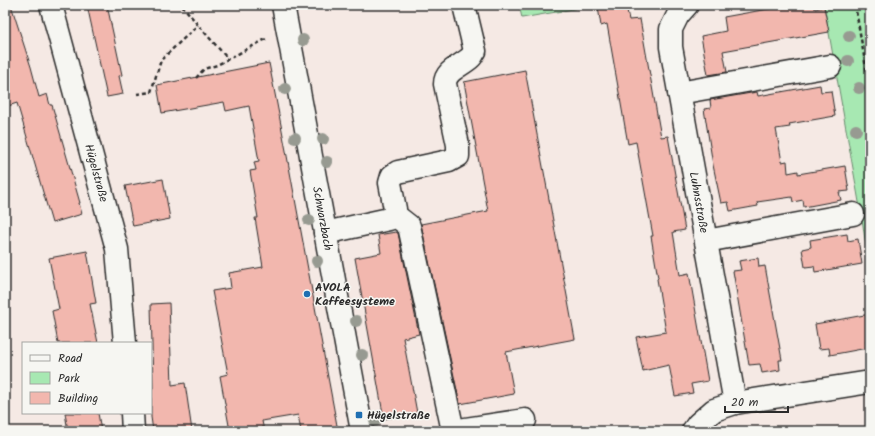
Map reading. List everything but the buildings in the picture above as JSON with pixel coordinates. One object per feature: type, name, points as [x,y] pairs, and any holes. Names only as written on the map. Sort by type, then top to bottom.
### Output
[{"type":"street","name":"Hügelstraße","points":[[51,5],[116,249],[125,342]]},
{"type":"street","name":"Schwarzbach","points":[[283,5],[362,431]]},
{"type":"street","points":[[325,233],[389,219],[394,215],[395,209],[390,183],[392,176],[398,172],[449,161],[458,156],[458,145],[444,84],[449,73],[471,57],[475,51],[464,5]]},
{"type":"street","name":"Luhnsstraße","points":[[687,5],[678,15],[671,29],[671,47],[735,403]]},
{"type":"street","points":[[679,93],[830,66]]},
{"type":"street","points":[[706,241],[853,214]]},
{"type":"street","points":[[394,215],[409,226],[453,431],[525,420]]},
{"type":"street","points":[[693,431],[698,424],[714,410],[735,403],[870,382]]},
{"type":"street","points":[[132,414],[133,431]]},
{"type":"path","points":[[182,5],[228,59]]},
{"type":"path","points":[[855,5],[870,90]]},
{"type":"path","points":[[137,94],[151,92],[161,60],[198,25]]},
{"type":"path","points":[[196,78],[204,69],[217,65],[253,46]]},
{"type":"green space","points":[[519,5],[596,5],[522,18]]},
{"type":"green space","points":[[824,5],[869,5],[870,7],[870,273],[862,219]]},
{"type":"place","name":"AVOLA Kaffeesysteme","points":[[307,294]]},
{"type":"place","name":"Hügelstraße","points":[[359,415]]}]
